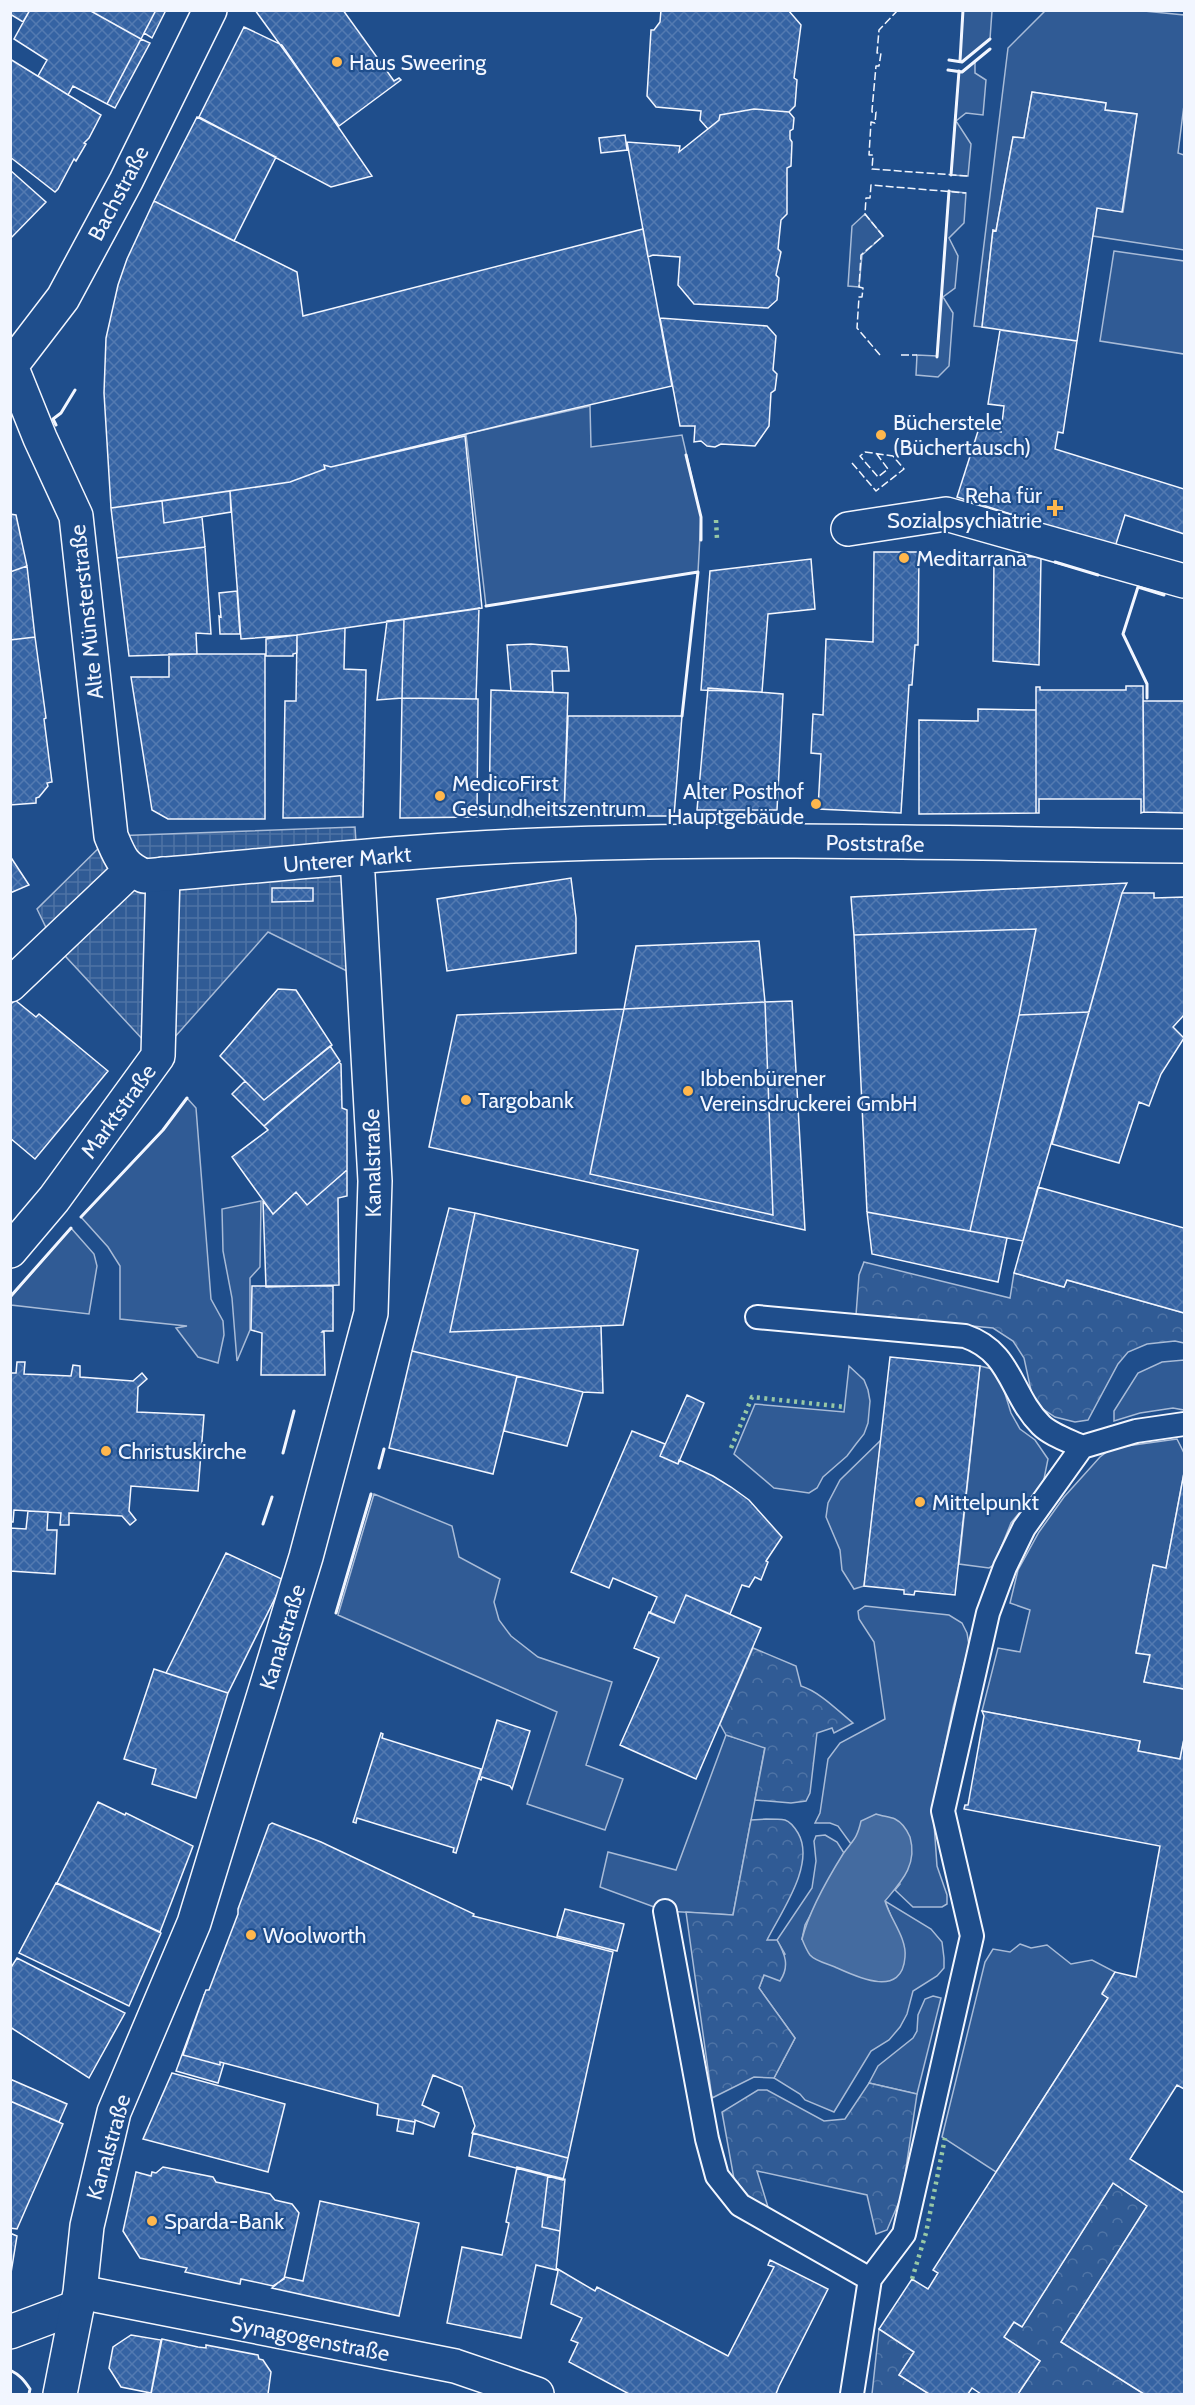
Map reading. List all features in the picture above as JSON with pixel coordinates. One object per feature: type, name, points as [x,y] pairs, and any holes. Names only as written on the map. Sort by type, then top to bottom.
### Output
[{"type":"street","name":"Bachstraße","points":[[11,366],[63,298],[126,181],[210,10]]},
{"type":"street","name":"Alte Münsterstraße","points":[[11,366],[40,438],[76,516],[111,836],[121,860],[131,870]]},
{"type":"street","points":[[848,529],[946,514],[1185,581]]},
{"type":"street","name":"Poststraße","points":[[565,844],[749,842],[1185,846]]},
{"type":"street","name":"Unterer Markt","points":[[131,870],[144,876],[357,857],[565,844]]},
{"type":"street","name":"Kanalstraße","points":[[60,2394],[78,2300],[87,2226],[114,2112],[194,1923],[306,1557],[371,1312],[375,1181],[357,857]]},
{"type":"street","points":[[10,985],[131,870]]},
{"type":"street","name":"Marktstraße","points":[[10,1251],[54,1199],[158,1056],[163,874]]},
{"type":"street","points":[[10,2332],[78,2300]]},
{"type":"street","name":"Synagogenstraße","points":[[78,2300],[455,2366],[537,2394]]},
{"type":"lane","points":[[757,1317],[965,1336],[980,1341],[1002,1361],[1021,1398],[1042,1426],[1082,1447]]},
{"type":"lane","points":[[852,2394],[870,2278],[904,2234],[972,1936],[943,1811],[988,1613],[1005,1567],[1024,1528],[1082,1447],[1136,1431],[1185,1424]]},
{"type":"lane","points":[[666,1911],[707,2139],[717,2176],[740,2205],[870,2278]]},
{"type":"shaded area","points":[[1134,10],[1184,15],[1184,105],[1178,153],[1184,155],[1184,250],[1093,236],[1097,208],[1123,212],[1137,114],[1105,110],[1106,103],[1032,92],[1024,138],[1013,137],[996,231],[993,230],[982,327],[974,326],[1008,48],[1045,11]]},
{"type":"shaded area","points":[[963,11],[992,11],[990,39],[962,62],[960,61]]},
{"type":"shaded area","points":[[975,62],[975,73],[986,80],[983,115],[966,113],[956,121],[971,144],[968,176],[951,175],[959,71],[963,72]]},
{"type":"shaded area","points":[[949,191],[966,193],[964,223],[949,238],[958,256],[955,288],[943,297],[953,313],[949,366],[938,377],[916,375],[917,355],[937,356]]},
{"type":"shaded area","points":[[865,214],[883,236],[862,255],[859,287],[848,286],[852,226]]},
{"type":"shaded area","points":[[1114,251],[1184,261],[1184,354],[1100,341]]},
{"type":"shaded area","points":[[590,406],[591,447],[682,435],[701,517],[698,572],[486,606],[466,434]]},
{"type":"shaded area","points":[[355,827],[365,980],[268,932],[158,1056],[54,944],[37,909],[111,836]]},
{"type":"shaded area","points":[[187,1098],[196,1108],[211,1299],[223,1321],[224,1335],[218,1363],[198,1357],[176,1328],[187,1326],[120,1319],[120,1266],[108,1247],[81,1217],[163,1130]]},
{"type":"shaded area","points":[[261,1201],[260,1267],[250,1278],[250,1330],[237,1361],[232,1298],[223,1251],[222,1209]]},
{"type":"shaded area","points":[[71,1228],[94,1254],[97,1266],[89,1314],[11,1305],[11,1297]]},
{"type":"shaded area","points":[[1184,1360],[1184,1410],[1173,1408],[1140,1413],[1114,1421],[1114,1411],[1138,1373],[1162,1362]]},
{"type":"shaded area","points":[[849,1366],[864,1380],[868,1390],[870,1401],[868,1423],[864,1434],[847,1456],[823,1477],[817,1488],[809,1493],[774,1488],[734,1454],[755,1404],[844,1412]]},
{"type":"shaded area","points":[[980,1366],[992,1369],[999,1374],[1011,1413],[1020,1429],[1035,1440],[1048,1459],[1043,1484],[1011,1523],[994,1565],[989,1568],[959,1564]]},
{"type":"shaded area","points":[[1177,1439],[1184,1453],[1184,1473],[1166,1568],[1153,1566],[1136,1652],[1150,1655],[1144,1682],[1184,1689],[1184,1739],[1180,1759],[1138,1751],[1140,1741],[982,1711],[998,1648],[1020,1652],[1030,1610],[1010,1603],[1018,1570],[1039,1532],[1064,1497],[1100,1457],[1112,1448]]},
{"type":"shaded area","points":[[881,1440],[864,1586],[854,1589],[842,1570],[840,1550],[826,1517],[828,1503],[840,1480]]},
{"type":"shaded area","points":[[374,1494],[452,1526],[459,1557],[500,1579],[494,1602],[499,1620],[511,1636],[538,1657],[612,1682],[586,1765],[623,1779],[605,1830],[527,1804],[557,1712],[338,1615]]},
{"type":"shaded area","points":[[865,1606],[949,1615],[962,1623],[967,1633],[969,1645],[940,1770],[934,1823],[937,1866],[947,1895],[947,1904],[942,1907],[913,1907],[895,1890],[900,1884],[858,1835],[851,1844],[838,1826],[830,1823],[815,1823],[820,1813],[828,1759],[840,1743],[885,1719],[874,1642],[859,1619],[858,1611]]},
{"type":"shaded area","points":[[726,1735],[765,1747],[733,1915],[665,1911],[600,1887],[608,1852],[676,1870]]},
{"type":"shaded area","points":[[876,1814],[893,1818],[900,1823],[909,1834],[912,1847],[910,1865],[897,1887],[885,1901],[905,1950],[902,1970],[896,1978],[877,1982],[818,1961],[810,1955],[802,1939],[819,1895],[856,1836],[861,1821]]},
{"type":"shaded area","points":[[825,1835],[837,1842],[844,1853],[805,1925],[802,1939],[894,1924],[885,1901],[931,1929],[942,1942],[944,1958],[944,1968],[937,1976],[913,1991],[907,2014],[900,2027],[889,2040],[871,2051],[834,2112],[805,2100],[800,2094],[774,2078],[795,2038],[759,1988],[764,1975],[785,1954],[777,1940],[812,1888],[816,1861],[814,1841],[816,1836]]},
{"type":"shaded area","points":[[1020,1944],[1031,1948],[1047,1945],[1071,1964],[1092,1960],[1115,1972],[1102,1993],[1108,1998],[996,2172],[942,2137],[985,1962],[993,1949],[1010,1952]]},
{"type":"shaded area","points":[[933,1996],[941,1998],[917,2094],[869,2083],[878,2066],[913,2038],[917,2031],[918,2015],[925,1999]]},
{"type":"green space","points":[[864,1262],[1010,1298],[1014,1273],[1064,1287],[1067,1280],[1184,1313],[1184,1343],[1175,1341],[1147,1344],[1128,1352],[1118,1364],[1088,1420],[1075,1422],[1055,1417],[1040,1407],[1032,1395],[1024,1358],[1013,1341],[993,1328],[856,1315],[859,1275]]},
{"type":"green space","points":[[753,1648],[796,1666],[801,1686],[822,1697],[853,1723],[834,1733],[832,1728],[817,1733],[810,1793],[806,1801],[791,1803],[755,1800],[765,1748],[726,1735],[720,1724]]},
{"type":"green space","points":[[751,1820],[789,1822],[798,1833],[802,1845],[803,1859],[800,1873],[788,1902],[767,1940],[777,1940],[784,1955],[785,1970],[780,1981],[764,1975],[759,1988],[795,2038],[774,2078],[754,2077],[712,2098],[686,1912],[733,1915]]},
{"type":"green space","points":[[869,2083],[917,2094],[902,2195],[887,2230],[876,2234],[867,2195],[757,2171],[768,2207],[751,2199],[734,2179],[722,2112],[758,2090],[767,2090],[824,2121],[845,2119]]},
{"type":"green space","points":[[1113,2183],[1147,2206],[1061,2342],[1144,2394],[1018,2394],[1040,2361],[1004,2337],[1014,2322],[1022,2326]]},
{"type":"green space","points":[[879,2329],[914,2352],[899,2375],[929,2394],[872,2394]]},
{"type":"building","points":[[10,10],[30,10],[23,22],[10,14]]},
{"type":"building","points":[[30,10],[89,10],[141,39],[107,104],[73,86],[68,95],[38,76],[47,60],[14,39]]},
{"type":"building","points":[[89,10],[156,10],[141,39]]},
{"type":"building","points":[[156,10],[166,10],[152,38],[144,33]]},
{"type":"building","name":"Haus Sweering","points":[[255,10],[343,10],[394,81],[399,78],[401,80],[339,126]]},
{"type":"building","points":[[661,10],[789,11],[801,25],[794,78],[797,80],[795,106],[789,112],[754,109],[720,115],[719,120],[708,129],[700,120],[701,111],[656,107],[647,96],[651,30],[654,30],[660,22]]},
{"type":"building","points":[[244,27],[282,45],[372,176],[331,187],[199,117]]},
{"type":"building","points":[[141,39],[150,43],[115,108],[107,104]]},
{"type":"building","points":[[10,59],[101,115],[76,161],[74,159],[55,192],[10,157]]},
{"type":"building","points":[[1032,92],[1106,103],[1105,110],[1137,114],[1122,212],[1097,208],[1077,341],[982,327],[993,230],[996,231],[1013,137],[1024,138]]},
{"type":"building","points":[[754,109],[789,112],[794,118],[793,129],[790,131],[791,166],[787,168],[787,214],[781,220],[778,249],[781,252],[776,275],[779,278],[777,300],[768,308],[694,304],[678,285],[680,257],[653,255],[648,257],[627,142],[680,146],[679,152],[719,120],[720,115]]},
{"type":"building","points":[[197,117],[276,157],[234,241],[154,201]]},
{"type":"building","points":[[625,135],[627,150],[601,153],[599,138]]},
{"type":"building","points":[[10,170],[46,202],[10,239]]},
{"type":"building","points":[[154,201],[297,272],[303,316],[643,229],[672,386],[331,467],[324,465],[325,469],[290,482],[111,508],[104,393],[106,338],[118,285],[127,259]]},
{"type":"building","points":[[660,318],[767,326],[776,336],[773,370],[777,374],[775,390],[771,393],[769,426],[755,446],[721,444],[715,447],[707,446],[701,441],[694,442],[695,426],[680,426]]},
{"type":"building","points":[[1000,330],[1077,341],[1063,433],[1058,432],[1055,449],[1184,489],[1184,534],[1125,515],[1115,547],[957,497],[980,425],[1001,432],[1004,406],[988,404]]},
{"type":"building","points":[[465,436],[482,608],[297,635],[241,639],[230,491],[290,482],[325,469],[324,465],[331,467]]},
{"type":"building","points":[[230,491],[231,512],[164,523],[162,501]]},
{"type":"building","points":[[162,501],[164,523],[202,517],[205,547],[117,558],[111,508]]},
{"type":"building","points":[[10,514],[16,515],[27,566],[10,572]]},
{"type":"building","points":[[205,547],[211,634],[196,633],[197,654],[129,656],[117,558]]},
{"type":"building","points":[[874,552],[919,552],[918,645],[915,645],[912,685],[909,685],[901,813],[818,809],[821,754],[811,753],[813,714],[823,715],[826,639],[873,642]]},
{"type":"building","points":[[994,556],[1041,557],[1039,665],[993,661]]},
{"type":"building","points":[[811,559],[815,609],[768,614],[762,692],[701,690],[710,571]]},
{"type":"building","points":[[27,566],[35,637],[10,640],[10,572]]},
{"type":"building","points":[[237,591],[240,634],[220,634],[219,593]]},
{"type":"building","points":[[479,608],[476,699],[402,698],[404,619]]},
{"type":"building","points":[[404,619],[402,698],[377,700],[387,621]]},
{"type":"building","points":[[345,628],[344,669],[366,670],[363,817],[283,818],[285,701],[296,701],[297,635]]},
{"type":"building","points":[[297,635],[297,653],[293,656],[266,656],[266,639]]},
{"type":"building","points":[[35,637],[52,782],[47,783],[48,786],[36,798],[36,803],[10,805],[10,640]]},
{"type":"building","points":[[507,645],[567,647],[569,671],[552,671],[553,692],[511,691]]},
{"type":"building","points":[[169,654],[265,654],[265,819],[168,819],[152,810],[131,677],[169,677]]},
{"type":"building","points":[[1126,686],[1143,686],[1144,812],[1141,813],[1141,799],[1039,799],[1039,813],[1036,813],[1036,687],[1040,687],[1040,690],[1126,690]]},
{"type":"building","points":[[708,688],[783,694],[777,810],[697,810]]},
{"type":"building","points":[[491,690],[568,693],[564,816],[489,817]]},
{"type":"building","points":[[402,698],[478,699],[477,817],[400,818]]},
{"type":"building","points":[[1143,701],[1184,701],[1184,813],[1144,812]]},
{"type":"building","points":[[978,709],[1036,710],[1036,813],[919,814],[919,720],[978,721]]},
{"type":"building","points":[[568,716],[682,716],[674,816],[564,816]]},
{"type":"building","points":[[10,856],[29,885],[10,893]]},
{"type":"building","points":[[571,878],[576,918],[576,953],[447,971],[437,899]]},
{"type":"building","points":[[1127,883],[1122,893],[1089,1012],[1019,1015],[1036,929],[854,935],[851,897]]},
{"type":"building","points":[[272,888],[313,888],[313,901],[272,902]]},
{"type":"building","points":[[1122,893],[1154,893],[1154,898],[1184,897],[1184,1015],[1173,1027],[1184,1038],[1161,1074],[1149,1106],[1139,1102],[1119,1163],[1052,1144]]},
{"type":"building","points":[[1036,929],[970,1231],[867,1212],[854,935]]},
{"type":"building","points":[[759,941],[765,1002],[624,1009],[636,946]]},
{"type":"building","points":[[278,989],[296,990],[332,1045],[264,1100],[220,1056]]},
{"type":"building","points":[[15,1000],[36,1017],[39,1014],[108,1071],[35,1159],[10,1138],[10,1005]]},
{"type":"building","points":[[792,1001],[805,1230],[429,1147],[457,1015],[624,1009],[590,1174],[773,1215],[765,1002]]},
{"type":"building","name":"Ibbenbürener Vereinsdruckerei GmbH","points":[[765,1002],[773,1215],[590,1174],[624,1009]]},
{"type":"building","points":[[1089,1012],[1023,1241],[970,1231],[1019,1015]]},
{"type":"building","points":[[330,1046],[340,1061],[264,1126],[232,1094],[245,1081],[264,1100]]},
{"type":"building","points":[[339,1062],[341,1064],[342,1108],[347,1110],[347,1170],[307,1205],[296,1192],[273,1214],[232,1157],[268,1130],[264,1126]]},
{"type":"building","points":[[347,1170],[347,1196],[338,1198],[339,1285],[266,1287],[263,1201],[273,1214],[296,1192],[307,1205]]},
{"type":"building","points":[[1038,1187],[1184,1228],[1184,1313],[1067,1280],[1064,1287],[1014,1273]]},
{"type":"building","points":[[449,1208],[475,1213],[450,1332],[601,1326],[603,1393],[583,1392],[412,1351]]},
{"type":"building","points":[[867,1212],[1007,1238],[998,1282],[872,1254]]},
{"type":"building","points":[[475,1213],[638,1250],[623,1325],[450,1332]]},
{"type":"building","points":[[252,1286],[333,1286],[333,1331],[322,1332],[324,1332],[325,1375],[261,1375],[262,1333],[251,1330]]},
{"type":"building","points":[[412,1351],[517,1376],[493,1474],[389,1448]]},
{"type":"building","name":"Mittelpunkt","points":[[890,1357],[980,1366],[955,1595],[915,1591],[914,1595],[904,1594],[904,1590],[864,1586]]},
{"type":"building","name":"Christuskirche","points":[[17,1362],[25,1362],[24,1374],[71,1376],[73,1365],[80,1366],[80,1377],[133,1381],[142,1373],[147,1379],[138,1387],[137,1412],[204,1415],[198,1491],[131,1486],[129,1511],[136,1520],[130,1525],[122,1516],[69,1513],[69,1525],[60,1525],[61,1513],[14,1510],[13,1522],[10,1522],[10,1373],[16,1373]]},
{"type":"building","points":[[517,1376],[583,1392],[567,1446],[504,1431]]},
{"type":"building","points":[[687,1395],[704,1403],[678,1464],[660,1456]]},
{"type":"building","points":[[632,1431],[665,1444],[660,1456],[678,1464],[679,1460],[731,1487],[749,1500],[782,1537],[766,1561],[768,1562],[761,1580],[755,1577],[749,1587],[742,1585],[730,1614],[686,1595],[674,1623],[650,1613],[657,1597],[613,1578],[609,1588],[571,1572]]},
{"type":"building","points":[[1184,1473],[1184,1689],[1144,1682],[1150,1655],[1136,1653],[1153,1565],[1166,1568]]},
{"type":"building","points":[[28,1511],[48,1512],[47,1530],[57,1530],[55,1574],[10,1571],[10,1528],[26,1529]]},
{"type":"building","points":[[226,1553],[284,1580],[228,1693],[166,1673]]},
{"type":"building","points":[[686,1595],[761,1628],[696,1779],[620,1745],[659,1658],[634,1648],[649,1612],[674,1623]]},
{"type":"building","points":[[154,1669],[228,1693],[196,1798],[152,1784],[156,1769],[124,1759]]},
{"type":"building","points":[[982,1711],[1140,1741],[1138,1751],[1180,1759],[1184,1739],[1184,2089],[1177,2085],[1130,2159],[1184,2193],[1184,2394],[1144,2394],[1061,2342],[1147,2206],[1113,2183],[1022,2327],[1014,2322],[1004,2337],[1040,2361],[1018,2394],[981,2394],[972,2388],[968,2394],[929,2394],[899,2375],[914,2352],[879,2329],[912,2279],[928,2289],[938,2273],[933,2270],[1108,1998],[1102,1994],[1115,1972],[1136,1977],[1160,1846],[964,1809],[965,1805],[968,1805],[984,1716]]},
{"type":"building","points":[[497,1720],[530,1731],[512,1789],[510,1786],[482,1777],[481,1780],[479,1779]]},
{"type":"building","points":[[381,1733],[382,1738],[481,1769],[456,1853],[453,1852],[454,1848],[357,1818],[356,1823],[353,1822]]},
{"type":"building","points":[[98,1802],[193,1846],[160,1932],[57,1883]]},
{"type":"building","points":[[272,1823],[321,1842],[474,1914],[473,1916],[613,1952],[568,2158],[472,2133],[475,2126],[462,2087],[433,2075],[422,2105],[439,2113],[434,2127],[415,2120],[415,2122],[377,2115],[378,2104],[220,2062],[220,2065],[183,2055],[204,1995],[206,1990],[209,1990],[238,1914],[269,1825]]},
{"type":"building","points":[[56,1883],[161,1933],[129,2006],[19,1953]]},
{"type":"building","points":[[565,1909],[624,1924],[617,1951],[557,1936]]},
{"type":"building","points":[[17,1958],[125,2013],[89,2078],[10,2027],[10,1969]]},
{"type":"building","points":[[204,1995],[183,2055],[220,2065],[220,2062],[224,2063],[218,2083],[176,2071]]},
{"type":"building","points":[[172,2073],[285,2104],[268,2172],[143,2139]]},
{"type":"building","points":[[10,2079],[67,2104],[59,2122],[10,2101]]},
{"type":"building","points":[[10,2101],[63,2124],[17,2229],[10,2228]]},
{"type":"building","points":[[399,2119],[415,2122],[413,2134],[397,2131]]},
{"type":"building","points":[[473,2133],[568,2158],[563,2180],[469,2156]]},
{"type":"building","points":[[163,2167],[213,2177],[216,2182],[270,2194],[275,2200],[292,2204],[299,2213],[284,2279],[273,2286],[241,2279],[240,2284],[185,2272],[187,2268],[140,2258],[123,2231],[136,2172],[151,2176],[152,2172],[156,2173]]},
{"type":"building","points":[[517,2167],[548,2175],[542,2227],[560,2231],[556,2270],[536,2265],[521,2338],[447,2323],[462,2247],[502,2255]]},
{"type":"building","points":[[548,2175],[565,2179],[560,2231],[542,2227]]},
{"type":"building","points":[[320,2201],[419,2223],[399,2316],[272,2288],[285,2277],[303,2281]]},
{"type":"building","points":[[10,2233],[17,2236],[10,2279]]},
{"type":"building","points":[[770,2260],[828,2289],[776,2394],[629,2394],[569,2362],[578,2343],[571,2340],[582,2318],[551,2304],[558,2271],[556,2268],[595,2291],[597,2287],[728,2356],[774,2267],[768,2265]]},
{"type":"building","points":[[131,2335],[161,2340],[151,2393],[121,2387],[109,2368],[113,2347]]},
{"type":"building","points":[[162,2339],[198,2347],[206,2348],[206,2345],[258,2355],[271,2372],[268,2394],[151,2394]]},
{"type":"hedge","points":[[716,520],[717,539]]},
{"type":"hedge","points":[[731,1448],[752,1397],[845,1407]]},
{"type":"hedge","points":[[912,2279],[926,2233],[945,2138]]},
{"type":"fence","points":[[898,10],[879,30],[877,53],[881,53],[879,66],[876,66],[872,110],[876,112],[875,123],[871,122],[869,155],[873,155],[872,169],[968,176]]},
{"type":"fence","points":[[960,61],[963,10]]},
{"type":"fence","points":[[951,175],[959,71]]},
{"type":"fence","points":[[880,355],[857,328],[859,297],[862,297],[863,288],[859,287],[861,255],[883,236],[865,214],[866,198],[870,198],[871,185],[966,193]]},
{"type":"fence","points":[[937,357],[949,191]]},
{"type":"fence","points":[[901,355],[917,355]]},
{"type":"fence","points":[[852,463],[876,491],[904,469],[893,456],[865,452],[860,456],[878,477],[888,469],[876,453]]},
{"type":"wall","points":[[960,61],[963,10]]},
{"type":"wall","points":[[949,60],[962,62],[990,39]]},
{"type":"wall","points":[[948,70],[962,72],[990,49]]},
{"type":"wall","points":[[951,175],[959,71]]},
{"type":"wall","points":[[937,357],[949,191]]},
{"type":"wall","points":[[56,425],[53,419],[61,413],[75,390]]},
{"type":"wall","points":[[686,455],[701,517],[701,540]]},
{"type":"wall","points":[[959,556],[994,556]]},
{"type":"wall","points":[[1055,562],[1098,575]]},
{"type":"wall","points":[[486,606],[698,572],[682,716]]},
{"type":"wall","points":[[1147,698],[1147,684],[1123,634],[1138,587],[1164,595]]},
{"type":"wall","points":[[81,1217],[163,1130],[187,1098]]},
{"type":"wall","points":[[10,1297],[71,1228]]},
{"type":"wall","points":[[283,1453],[294,1411]]},
{"type":"wall","points":[[379,1468],[384,1449]]},
{"type":"wall","points":[[336,1613],[371,1494]]},
{"type":"wall","points":[[263,1524],[272,1497]]},
{"type":"wall","points":[[10,2370],[26,2383],[30,2389],[29,2394]]},
{"type":"place","name":"Haus Sweering","points":[[337,62]]},
{"type":"place","name":"Bücherstele (Büchertausch)","points":[[881,435]]},
{"type":"place","name":"Reha für Sozialpsychiatrie","points":[[1055,508]]},
{"type":"place","name":"Meditarrana","points":[[904,558]]},
{"type":"place","name":"MedicoFirst Gesundheitszentrum","points":[[440,796]]},
{"type":"place","name":"Alter Posthof Hauptgebäude","points":[[816,804]]},
{"type":"place","name":"Ibbenbürener Vereinsdruckerei GmbH","points":[[688,1091]]},
{"type":"place","name":"Targobank","points":[[466,1100]]},
{"type":"place","name":"Christuskirche","points":[[106,1451]]},
{"type":"place","name":"Mittelpunkt","points":[[920,1502]]},
{"type":"place","name":"Woolworth","points":[[251,1935]]},
{"type":"place","name":"Sparda-Bank","points":[[152,2221]]}]
